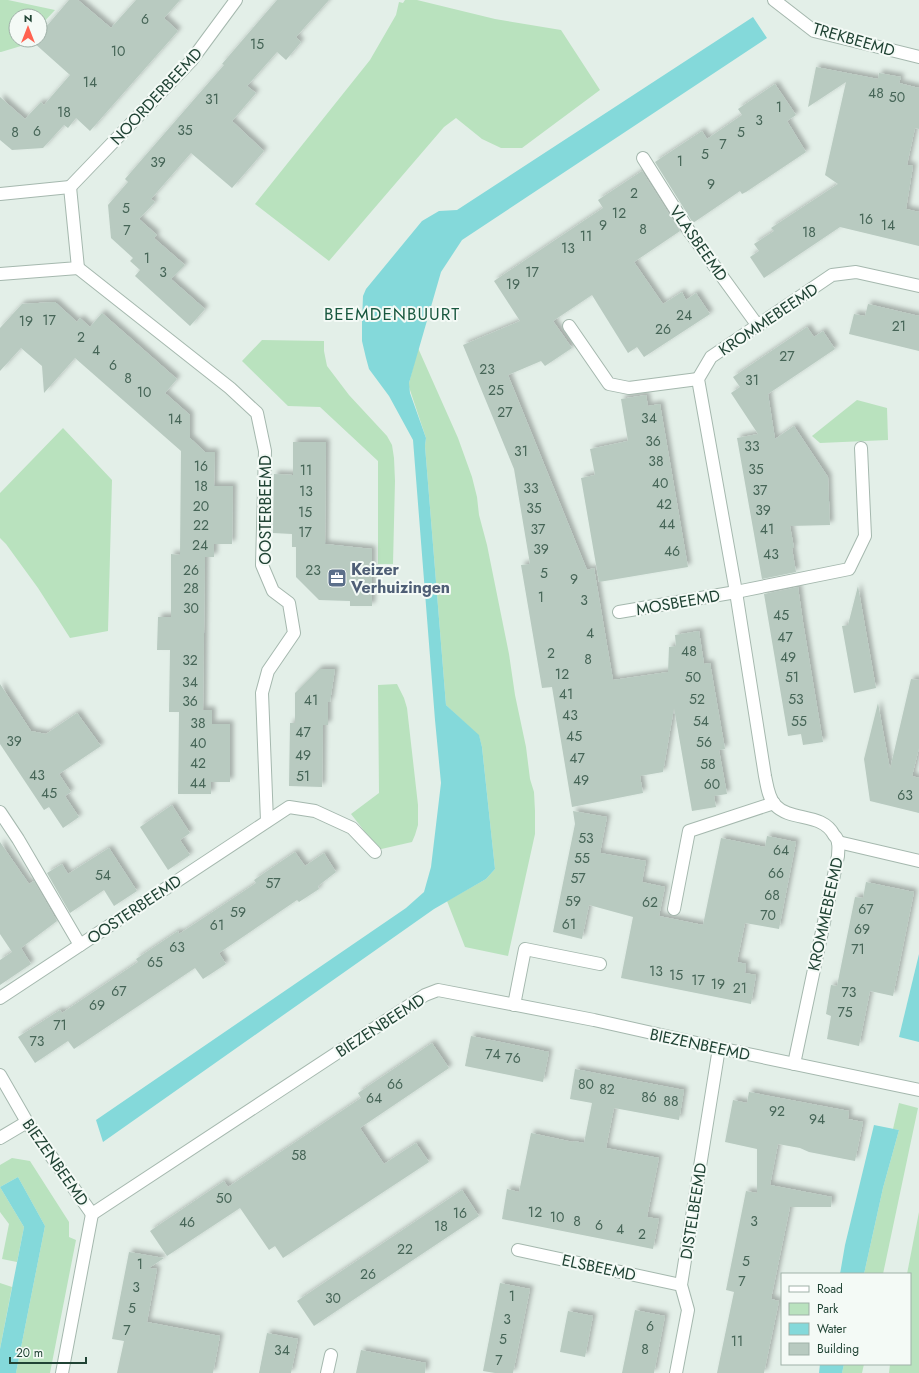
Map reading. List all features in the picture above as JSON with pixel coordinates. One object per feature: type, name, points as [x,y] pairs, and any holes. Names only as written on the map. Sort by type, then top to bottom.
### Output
[{"type":"street","name":"NOORDERBEEMD","points":[[70,187],[191,61],[236,0]]},
{"type":"street","name":"TREKBEEMD","points":[[774,0],[814,31],[919,57]]},
{"type":"street","name":"VLASBEEMD","points":[[643,158],[689,231],[758,326]]},
{"type":"street","points":[[0,194],[70,187],[78,268],[0,274]]},
{"type":"street","name":"OOSTERBEEMD","points":[[78,268],[230,388],[257,412],[265,451],[262,565],[273,591],[289,604],[294,633],[268,671],[262,693],[267,821]]},
{"type":"street","name":"KROMMEBEEMD","points":[[698,379],[711,357],[832,275],[856,272],[919,286]]},
{"type":"street","points":[[569,326],[609,384],[630,388],[698,379],[736,592],[765,776],[769,793],[774,803],[689,830],[674,909]]},
{"type":"street","points":[[736,592],[849,569],[865,536],[861,448]]},
{"type":"street","name":"MOSBEEMD","points":[[620,612],[736,592]]},
{"type":"street","name":"KROMMEBEEMD","points":[[774,803],[779,808],[787,812],[820,821],[831,829],[838,842],[838,856],[794,1064]]},
{"type":"street","name":"OOSTERBEEMD","points":[[0,998],[289,807],[315,811],[352,828],[375,852]]},
{"type":"street","points":[[0,812],[18,839],[80,945]]},
{"type":"street","points":[[838,842],[919,861]]},
{"type":"street","points":[[514,1004],[526,948],[600,964]]},
{"type":"street","name":"BIEZENBEEMD","points":[[0,1075],[27,1122],[92,1214],[425,995],[438,990],[594,1020],[919,1090]]},
{"type":"street","name":"DISTELBEEMD","points":[[676,1373],[688,1310],[681,1285],[719,1048]]},
{"type":"street","points":[[0,1138],[27,1122]]},
{"type":"street","points":[[62,1373],[92,1214]]},
{"type":"street","name":"ELSBEEMD","points":[[518,1250],[681,1285]]},
{"type":"street","points":[[327,1373],[331,1355]]},
{"type":"green space","points":[[0,0],[8,0],[46,8],[8,8],[8,48],[14,48],[0,52]]},
{"type":"green space","points":[[405,0],[417,0],[495,19],[561,30],[600,90],[522,148],[501,148],[482,139],[456,118],[444,127],[329,261],[255,204],[370,60],[396,15],[399,2],[403,3]]},
{"type":"green space","points":[[48,9],[55,10],[48,17]]},
{"type":"green space","points":[[262,340],[324,341],[327,366],[349,395],[387,436],[392,445],[394,458],[395,481],[393,564],[378,564],[378,461],[320,407],[288,406],[242,361]]},
{"type":"green space","points":[[418,348],[458,438],[472,477],[509,654],[515,695],[526,747],[530,779],[534,792],[535,834],[508,956],[465,947],[447,901],[486,879],[495,869],[482,747],[479,736],[446,705],[425,446],[426,438],[409,387]]},
{"type":"green space","points":[[857,400],[887,408],[888,440],[820,443],[812,436]]},
{"type":"green space","points":[[63,428],[112,480],[108,631],[70,638],[38,588],[0,538],[0,493]]},
{"type":"green space","points":[[397,684],[407,708],[418,805],[418,825],[412,842],[377,850],[351,814],[379,793],[378,685]]},
{"type":"green space","points":[[899,1103],[918,1108],[883,1273],[864,1273],[883,1188],[899,1130],[893,1129]]},
{"type":"green space","points":[[12,1158],[30,1161],[69,1222],[69,1237],[76,1240],[50,1373],[16,1373],[45,1226],[18,1177],[0,1187],[0,1165]]},
{"type":"green space","points":[[0,1187],[24,1227],[17,1262],[2,1259],[9,1224],[0,1212]]},
{"type":"green space","points":[[919,1212],[919,1373],[889,1373],[890,1365],[911,1365],[911,1273],[907,1273]]},
{"type":"green space","points":[[0,1283],[12,1287],[0,1349]]},
{"type":"green space","points":[[844,1365],[864,1365],[862,1373],[842,1373]]},
{"type":"water","points":[[753,17],[767,38],[462,240],[441,272],[409,383],[410,393],[426,438],[425,446],[446,705],[479,735],[482,747],[495,869],[486,879],[434,909],[103,1142],[96,1120],[406,908],[424,892],[431,867],[441,783],[413,440],[389,396],[369,369],[362,341],[363,296],[366,289],[422,221],[439,211],[457,210]]},
{"type":"water","points":[[919,954],[919,1042],[899,1037]]},
{"type":"water","points":[[874,1125],[899,1130],[883,1188],[864,1273],[840,1273],[845,1245]]},
{"type":"water","points":[[18,1177],[45,1226],[16,1373],[0,1373],[0,1349],[24,1227],[0,1187]]},
{"type":"water","points":[[820,1365],[844,1365],[842,1373],[819,1373]]},
{"type":"building","points":[[69,0],[78,0],[111,28],[136,0],[180,0],[164,18],[178,31],[90,131],[76,118],[68,128],[64,125],[43,148],[12,150],[0,140],[0,97],[25,119],[41,102],[44,105],[70,75],[40,48],[48,48],[48,25]]},
{"type":"building","points":[[277,0],[329,0],[296,37],[301,42],[286,60],[277,52],[247,86],[256,93],[232,121],[264,151],[232,188],[191,153],[151,199],[155,202],[139,219],[157,235],[154,238],[185,265],[171,279],[205,309],[190,326],[135,276],[140,270],[130,261],[133,258],[111,238],[108,205],[128,182],[125,179],[224,65],[222,64]]},
{"type":"building","points":[[816,67],[878,79],[879,73],[901,77],[899,83],[919,88],[919,129],[915,128],[907,165],[913,166],[906,209],[919,212],[919,246],[840,227],[764,278],[750,257],[759,251],[754,244],[774,231],[771,228],[838,184],[825,175],[846,82],[808,107]]},
{"type":"building","points":[[775,84],[796,115],[787,121],[806,152],[746,192],[742,194],[740,191],[693,223],[655,162],[702,131],[707,139],[742,115],[738,109]]},
{"type":"building","points":[[642,171],[680,231],[634,262],[663,304],[682,292],[686,300],[696,293],[710,314],[644,357],[637,347],[628,353],[592,295],[553,321],[572,348],[545,366],[541,361],[508,375],[587,570],[594,568],[613,680],[668,672],[669,647],[676,646],[675,635],[699,631],[704,664],[710,663],[725,749],[719,750],[727,794],[714,796],[716,807],[692,811],[674,708],[663,772],[640,776],[643,793],[572,807],[552,687],[542,688],[521,565],[530,564],[514,469],[463,345],[520,321],[494,281],[603,208],[598,200]]},
{"type":"building","points":[[55,302],[77,322],[80,318],[90,327],[102,313],[177,379],[165,393],[190,415],[190,438],[205,452],[215,452],[214,486],[233,486],[232,544],[214,544],[214,557],[205,557],[203,710],[212,710],[212,724],[230,724],[230,782],[211,782],[211,794],[178,794],[179,712],[169,712],[170,650],[157,650],[158,617],[171,617],[171,554],[180,555],[181,451],[75,358],[44,393],[42,366],[21,348],[0,371],[0,328],[22,304]]},
{"type":"building","points":[[868,304],[919,316],[919,351],[849,334],[854,314],[865,316]]},
{"type":"building","points":[[807,327],[814,337],[823,331],[835,349],[768,394],[775,439],[794,426],[828,477],[830,525],[790,526],[796,572],[762,579],[737,438],[758,434],[731,393],[740,387],[733,377]]},
{"type":"building","points":[[646,395],[648,406],[660,404],[688,567],[599,582],[581,478],[595,475],[590,449],[628,441],[621,399]]},
{"type":"building","points":[[293,442],[326,442],[325,544],[372,549],[372,606],[350,606],[350,601],[319,600],[296,577],[296,547],[292,547],[292,534],[273,533],[274,474],[293,475]]},
{"type":"building","points":[[858,586],[876,688],[854,693],[842,626],[848,625]]},
{"type":"building","points":[[798,587],[823,742],[803,745],[801,734],[788,736],[764,594]]},
{"type":"building","points":[[319,669],[335,669],[330,702],[328,702],[328,725],[323,725],[322,787],[289,786],[290,723],[295,723],[295,693]]},
{"type":"building","points":[[911,679],[919,680],[919,748],[912,776],[919,778],[919,813],[870,801],[864,759],[878,703],[890,769]]},
{"type":"building","points":[[0,684],[31,731],[46,734],[77,713],[101,746],[59,774],[71,792],[65,796],[79,817],[63,828],[49,807],[44,810],[0,744]]},
{"type":"building","points":[[172,805],[190,833],[180,840],[190,855],[168,870],[140,827]]},
{"type":"building","points":[[573,811],[607,817],[600,853],[646,861],[642,882],[665,887],[659,916],[703,925],[721,838],[765,847],[767,836],[796,842],[779,929],[745,923],[737,962],[746,964],[745,973],[756,975],[751,1004],[621,978],[633,917],[589,905],[582,939],[553,932],[575,824]]},
{"type":"building","points":[[0,842],[29,884],[34,881],[57,921],[21,948],[31,964],[0,985],[0,960],[12,952],[0,934]]},
{"type":"building","points":[[109,848],[137,891],[114,906],[104,890],[70,913],[47,873],[62,864],[68,874]]},
{"type":"building","points":[[295,852],[305,866],[324,853],[336,872],[318,886],[319,889],[299,902],[297,900],[219,953],[226,964],[203,979],[195,968],[74,1049],[68,1041],[35,1063],[18,1037],[60,1010],[62,1013],[138,962],[136,959],[178,931],[179,934],[256,883],[254,880]]},
{"type":"building","points":[[866,882],[914,892],[893,996],[870,991],[859,1046],[827,1039],[831,1016],[826,1014],[831,985],[837,986],[855,897],[863,898]]},
{"type":"building","points":[[471,1036],[549,1052],[543,1082],[465,1066]]},
{"type":"building","points":[[432,1043],[449,1068],[360,1128],[384,1164],[416,1143],[429,1162],[283,1258],[275,1246],[269,1250],[240,1208],[167,1256],[150,1231],[224,1181],[228,1187],[300,1139],[361,1098],[358,1093]]},
{"type":"building","points":[[575,1069],[684,1090],[679,1120],[614,1108],[606,1148],[659,1158],[647,1217],[659,1219],[653,1249],[502,1219],[507,1189],[519,1192],[531,1133],[584,1143],[592,1103],[570,1099]]},
{"type":"building","points":[[749,1092],[849,1111],[848,1119],[863,1122],[855,1161],[778,1144],[770,1185],[832,1197],[831,1207],[790,1207],[771,1299],[779,1301],[764,1373],[717,1373],[734,1292],[726,1290],[746,1191],[757,1193],[757,1149],[725,1142],[733,1100],[747,1103]]},
{"type":"building","points":[[462,1190],[479,1216],[314,1326],[297,1301]]},
{"type":"building","points":[[129,1252],[164,1258],[149,1268],[157,1269],[147,1322],[220,1336],[213,1373],[117,1373],[124,1341],[112,1339]]},
{"type":"building","points":[[500,1283],[530,1289],[513,1373],[483,1371]]},
{"type":"building","points":[[635,1310],[665,1316],[654,1373],[622,1373]]},
{"type":"building","points":[[568,1311],[593,1316],[585,1357],[560,1352]]},
{"type":"building","points":[[267,1333],[298,1339],[291,1373],[259,1373]]},
{"type":"building","points":[[361,1350],[426,1363],[425,1373],[356,1373]]},
{"type":"place","name":"Keizer Verhuizingen","points":[[337,578]]},
{"type":"district","name":"BEEMDENBUURT","points":[[392,314]]}]
